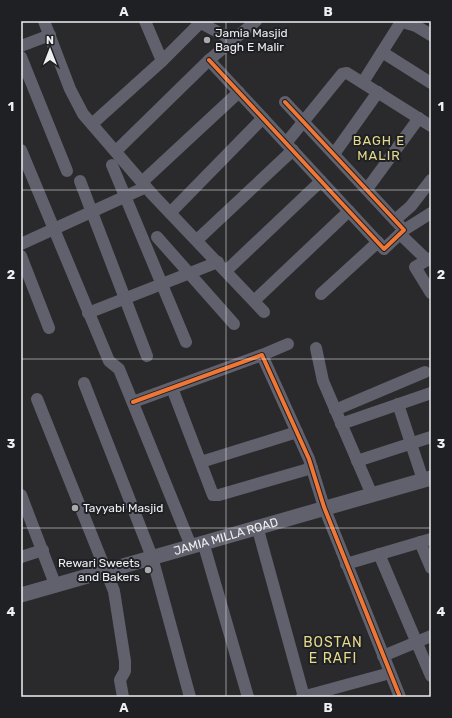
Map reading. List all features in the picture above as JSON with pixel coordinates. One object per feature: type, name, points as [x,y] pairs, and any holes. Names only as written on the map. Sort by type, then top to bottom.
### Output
[{"type":"main road","name":"JAMIA MILLA ROAD","points":[[21,595],[257,526],[427,479]]},
{"type":"street","points":[[44,21],[70,89],[84,114],[170,213],[264,312]]},
{"type":"street","points":[[145,21],[162,61]]},
{"type":"street","points":[[116,151],[209,60],[256,21]]},
{"type":"street","points":[[363,82],[400,21],[416,26],[431,35]]},
{"type":"street","points":[[92,124],[162,61],[199,22],[233,40]]},
{"type":"street","points":[[21,46],[50,36]]},
{"type":"street","points":[[382,52],[431,84]]},
{"type":"street","points":[[21,57],[68,171]]},
{"type":"street","points":[[209,60],[384,249],[402,232],[431,213]]},
{"type":"street","points":[[197,240],[289,146],[303,120],[342,74],[347,73],[363,82],[431,126]]},
{"type":"street","points":[[21,244],[125,197],[144,184],[239,92]]},
{"type":"street","points":[[334,154],[378,92]]},
{"type":"street","points":[[285,102],[396,220],[402,232],[429,259],[415,266],[431,294]]},
{"type":"street","points":[[170,213],[263,118]]},
{"type":"street","points":[[367,189],[419,118]]},
{"type":"street","points":[[21,150],[109,361],[119,369],[197,544],[248,697]]},
{"type":"street","points":[[112,165],[186,342]]},
{"type":"street","points":[[396,220],[412,206],[431,180]]},
{"type":"street","points":[[80,181],[147,356]]},
{"type":"street","points":[[226,271],[321,181]]},
{"type":"street","points":[[254,301],[349,211]]},
{"type":"street","points":[[157,237],[188,274],[234,324]]},
{"type":"street","points":[[321,294],[378,242]]},
{"type":"street","points":[[21,256],[48,328]]},
{"type":"street","points":[[88,313],[218,262]]},
{"type":"street","points":[[133,402],[288,344]]},
{"type":"street","points":[[316,348],[323,381],[372,495]]},
{"type":"street","points":[[262,355],[312,468],[324,507],[400,697]]},
{"type":"street","points":[[335,410],[425,372]]},
{"type":"street","points":[[84,383],[152,557],[190,697]]},
{"type":"street","points":[[172,388],[213,495],[312,468]]},
{"type":"street","points":[[341,424],[431,393]]},
{"type":"street","points":[[37,400],[114,591],[125,661],[125,671],[120,680],[123,697]]},
{"type":"street","points":[[398,404],[427,479]]},
{"type":"street","points":[[201,462],[297,432]]},
{"type":"street","points":[[357,461],[431,437]]},
{"type":"street","points":[[21,495],[55,584]]},
{"type":"street","points":[[257,526],[304,697],[390,673]]},
{"type":"street","points":[[346,564],[426,540],[431,568]]},
{"type":"street","points":[[21,557],[43,550]]},
{"type":"street","points":[[379,554],[431,676]]},
{"type":"street","points":[[383,656],[431,636]]},
{"type":"cycle path","points":[[209,60],[384,249],[404,230],[285,102]]},
{"type":"cycle path","points":[[133,402],[262,355],[309,459],[324,507],[400,697]]},
{"type":"place","name":"Jamia Masjid Bagh E Malir","points":[[207,40]]},
{"type":"place","name":"Tayyabi Masjid","points":[[75,508]]},
{"type":"place","name":"Rewari Sweets and Bakers","points":[[148,570]]},
{"type":"district","name":"BAGH E MALIR","points":[[379,148]]},
{"type":"district","name":"BOSTAN E RAFI","points":[[333,650]]}]
